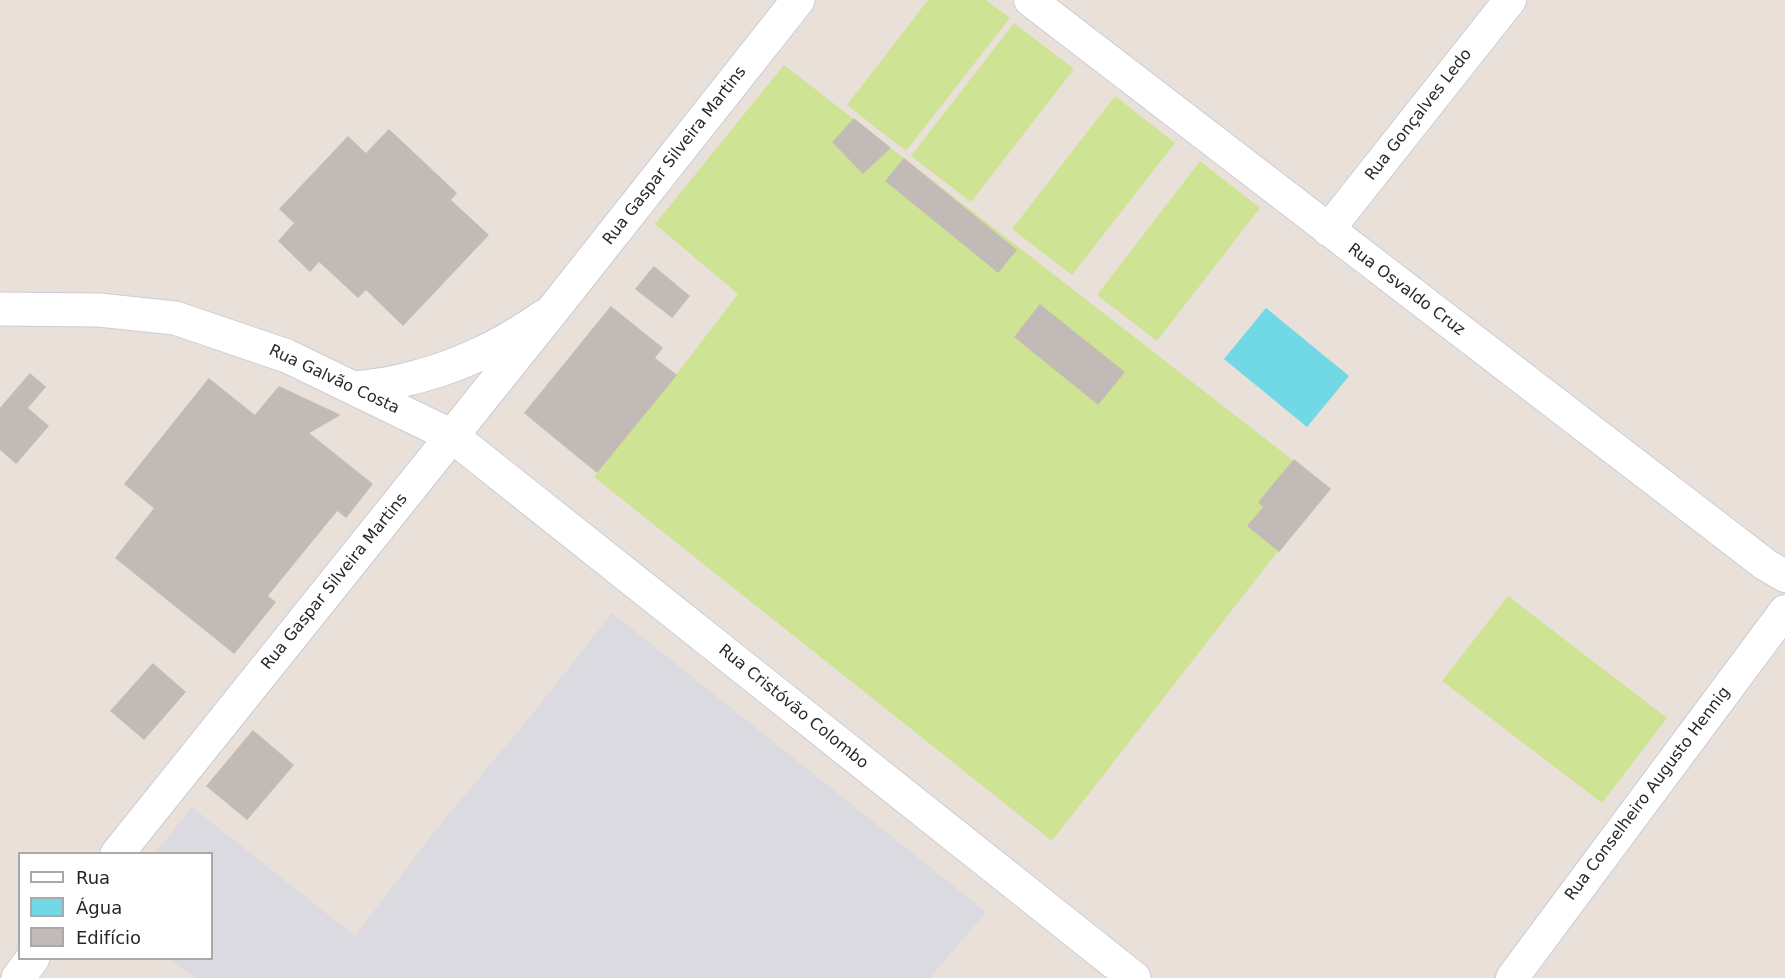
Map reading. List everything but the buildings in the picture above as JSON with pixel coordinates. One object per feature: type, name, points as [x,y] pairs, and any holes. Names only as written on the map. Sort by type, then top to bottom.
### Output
[{"type":"street","name":"Rua Gaspar Silveira Martins","points":[[119,852],[798,0]]},
{"type":"street","name":"Rua Osvaldo Cruz","points":[[1030,0],[1756,558],[1785,576]]},
{"type":"street","name":"Rua Gonçalves Ledo","points":[[1328,230],[1510,0]]},
{"type":"street","name":"Rua Galvão Costa","points":[[0,309],[99,310],[175,318],[286,356],[452,436]]},
{"type":"street","name":"Rua Gaspar Silveira Martins","points":[[354,388],[399,382],[465,361],[507,341],[552,311]]},
{"type":"street","name":"Rua Cristóvão Colombo","points":[[452,436],[1134,978]]},
{"type":"street","name":"Rua Conselheiro Augusto Hennig","points":[[1512,978],[1785,611]]},
{"type":"street","points":[[18,978],[32,960]]},
{"type":"shaded area","points":[[612,613],[986,912],[930,978],[196,978],[171,960],[213,960],[213,852],[156,852],[192,807],[355,936],[434,832],[530,717]]},
{"type":"green space","points":[[928,0],[986,0],[1010,18],[906,151],[847,105]]},
{"type":"green space","points":[[1014,23],[1074,69],[971,202],[911,156]]},
{"type":"green space","points":[[784,65],[1330,489],[1275,555],[1052,841],[594,477],[738,294],[655,224]]},
{"type":"green space","points":[[1115,96],[1175,143],[1072,275],[1012,229]]},
{"type":"green space","points":[[1200,161],[1260,208],[1157,341],[1097,295]]},
{"type":"green space","points":[[1508,596],[1667,718],[1602,803],[1442,681]]},
{"type":"water","points":[[1266,308],[1349,376],[1307,427],[1224,359]]}]
